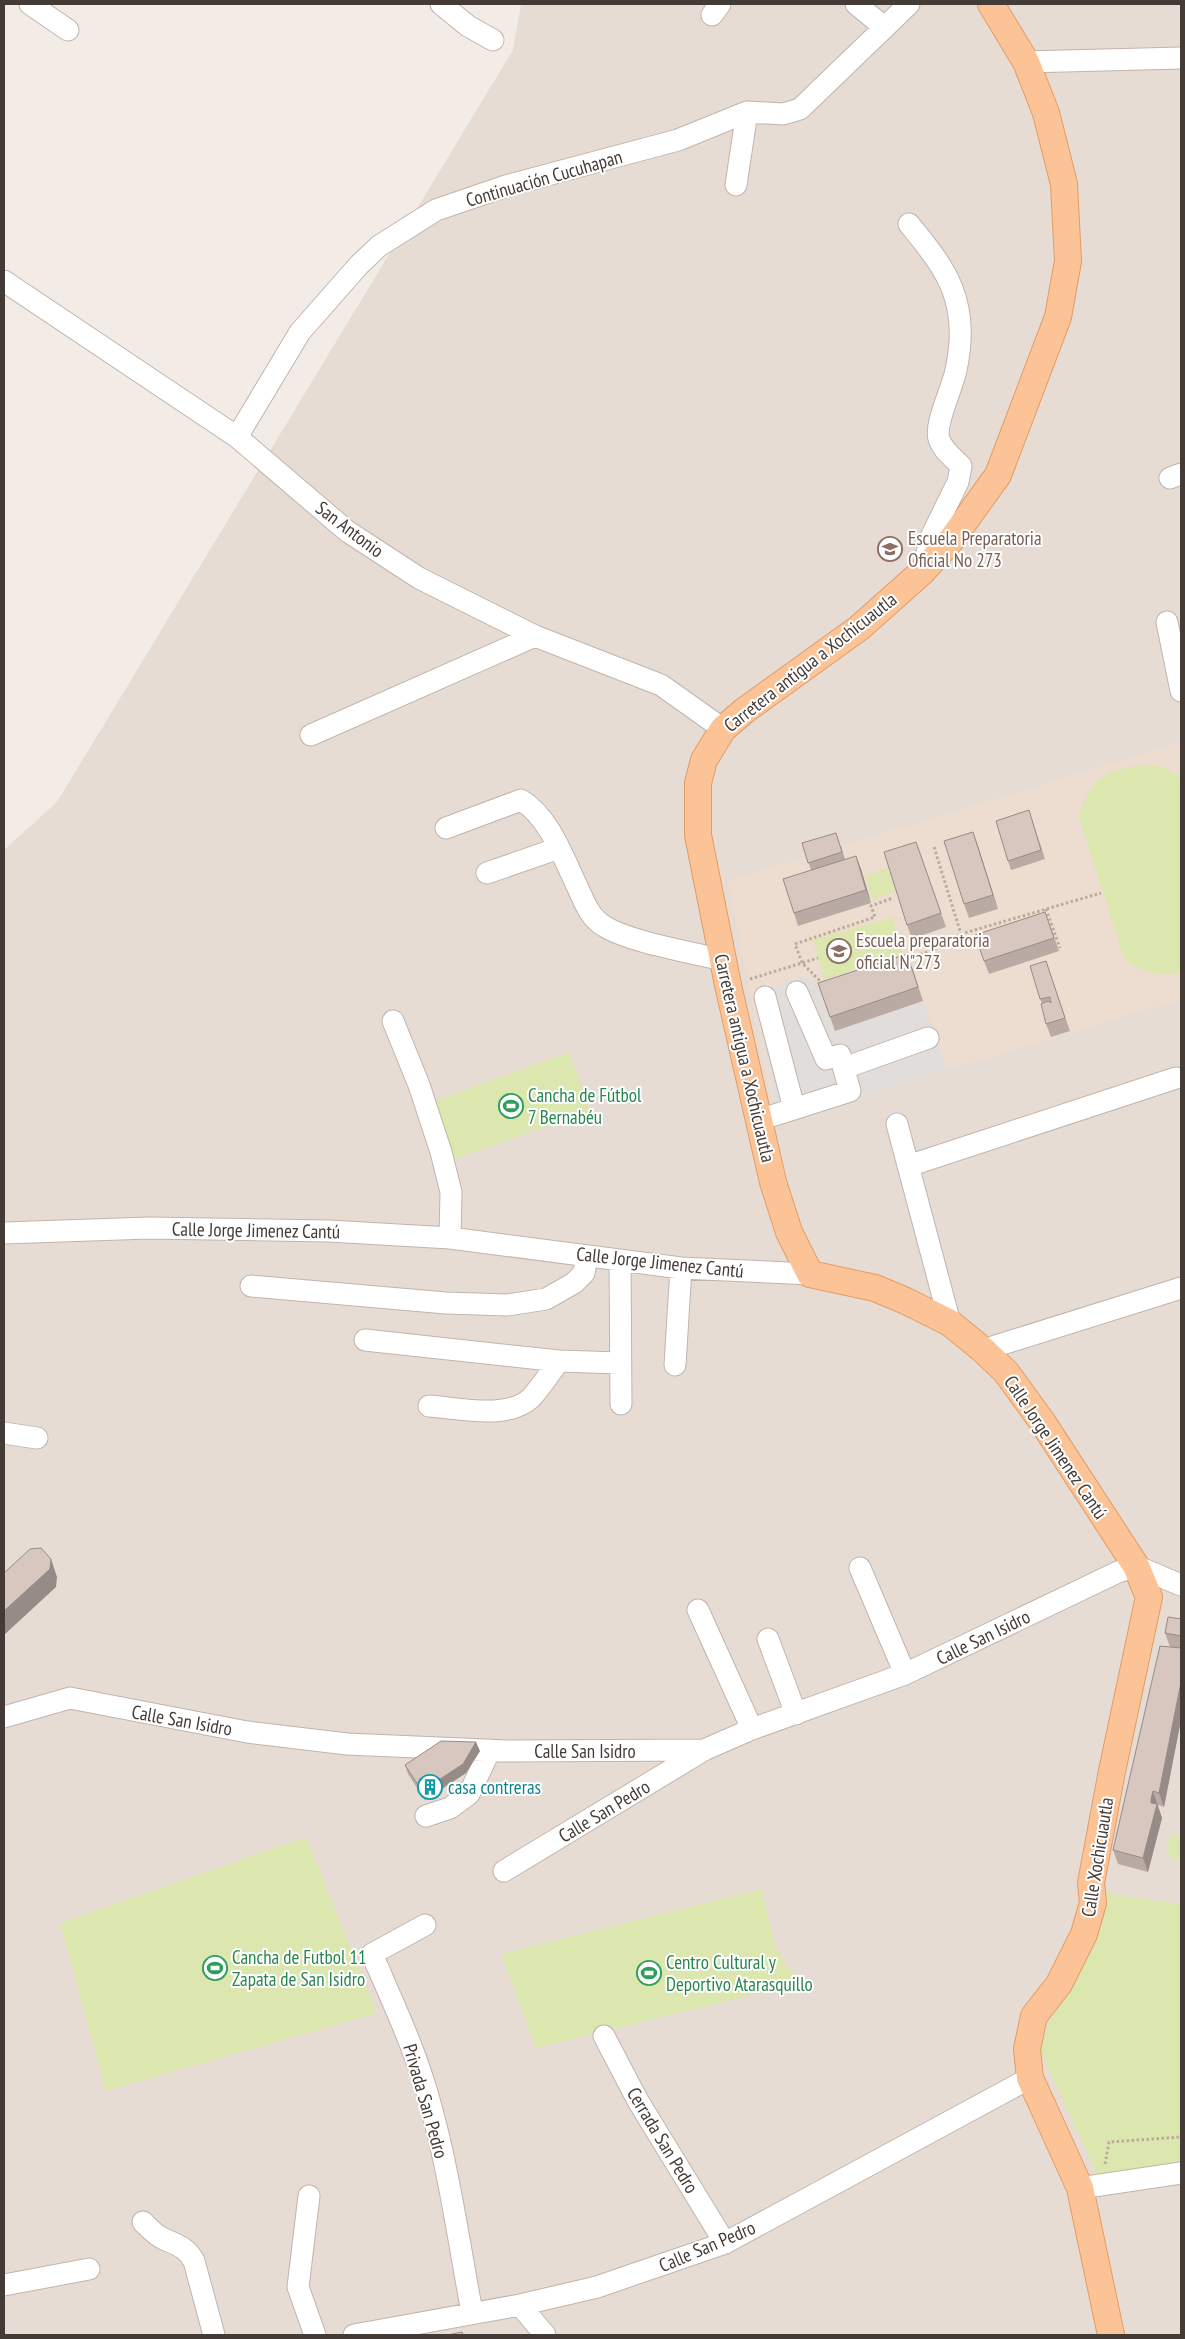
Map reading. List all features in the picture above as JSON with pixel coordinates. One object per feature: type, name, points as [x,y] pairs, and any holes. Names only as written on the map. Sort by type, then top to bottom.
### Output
[{"type":"main road","name":"Carretera antigua a Xochicuautla","points":[[810,1274],[789,1232],[773,1182],[722,960],[698,835],[698,783],[704,760],[723,729],[744,711],[859,628],[922,572],[952,539],[998,475],[1058,317],[1068,261],[1064,184],[1046,113],[1026,62],[991,4]]},
{"type":"main road","name":"Calle Jorge Jimenez Cantú","points":[[810,1274],[875,1288],[950,1323],[983,1350],[1006,1372],[1043,1423],[1136,1566]]},
{"type":"main road","name":"Calle Xochicuautla","points":[[1111,2335],[1088,2187],[1030,2078],[1027,2049],[1034,2016],[1059,1984],[1084,1934],[1093,1903],[1091,1883],[1112,1771],[1149,1596],[1136,1566]]},
{"type":"street","points":[[30,4],[68,30]]},
{"type":"street","points":[[441,4],[468,26],[492,40]]},
{"type":"street","points":[[856,4],[884,26]]},
{"type":"street","name":"Continuación Cucuhapan","points":[[237,437],[300,332],[359,265],[379,246],[436,210],[506,186],[678,140],[747,112],[783,114],[800,109],[909,4]]},
{"type":"street","points":[[1026,62],[1181,58]]},
{"type":"street","points":[[736,185],[747,112]]},
{"type":"street","points":[[909,224],[940,263],[953,289],[958,309],[960,331],[956,369],[939,426],[938,438],[945,450],[961,466],[958,482],[931,537],[922,572]]},
{"type":"street","name":"San Antonio","points":[[4,281],[237,437],[346,532],[419,578],[535,636],[661,685],[723,729]]},
{"type":"street","points":[[1167,622],[1181,691]]},
{"type":"street","points":[[311,735],[535,636]]},
{"type":"street","points":[[446,828],[521,800],[531,806],[559,848],[589,913],[603,926],[619,934],[722,960]]},
{"type":"street","points":[[487,873],[559,848]]},
{"type":"street","points":[[759,1120],[850,1091],[840,1055],[826,1059],[797,992]]},
{"type":"street","points":[[765,997],[794,1108]]},
{"type":"street","points":[[393,1021],[419,1084],[441,1152],[451,1192],[450,1238]]},
{"type":"street","points":[[844,1068],[928,1038]]},
{"type":"street","points":[[908,1166],[1176,1078]]},
{"type":"street","points":[[897,1124],[950,1323]]},
{"type":"street","name":"Calle Jorge Jimenez Cantú","points":[[4,1233],[149,1228],[329,1231],[450,1238],[681,1268],[810,1274]]},
{"type":"street","points":[[251,1286],[446,1303],[507,1305],[546,1299],[574,1283],[584,1273],[587,1256]]},
{"type":"street","points":[[620,1260],[620,1404]]},
{"type":"street","points":[[675,1365],[681,1268]]},
{"type":"street","points":[[983,1350],[1181,1288]]},
{"type":"street","points":[[365,1340],[559,1361],[620,1363]]},
{"type":"street","points":[[429,1406],[500,1412],[518,1408],[531,1398],[559,1361]]},
{"type":"street","points":[[4,1433],[37,1438]]},
{"type":"street","points":[[1136,1566],[1181,1585]]},
{"type":"street","name":"Calle San Isidro","points":[[4,1717],[70,1698],[247,1732],[347,1744],[490,1750],[704,1750],[752,1729],[905,1674],[1093,1584],[1136,1566]]},
{"type":"street","points":[[860,1568],[905,1674]]},
{"type":"street","points":[[698,1610],[752,1729]]},
{"type":"street","points":[[768,1639],[796,1714]]},
{"type":"street","points":[[426,1816],[450,1808],[469,1794],[490,1750]]},
{"type":"street","name":"Calle San Pedro","points":[[504,1871],[704,1750]]},
{"type":"street","name":"Privada San Pedro","points":[[425,1925],[372,1954],[414,2053],[430,2103],[446,2171],[472,2312]]},
{"type":"street","name":"Cerrada San Pedro","points":[[604,2036],[643,2108],[725,2243]]},
{"type":"street","name":"Calle San Pedro","points":[[354,2335],[472,2312],[520,2305],[597,2287],[725,2243],[1030,2078]]},
{"type":"street","points":[[1088,2187],[1181,2173]]},
{"type":"street","points":[[309,2196],[298,2287],[315,2335]]},
{"type":"street","points":[[144,2222],[154,2233],[183,2246],[190,2252],[214,2335]]},
{"type":"street","points":[[4,2285],[90,2269]]},
{"type":"street","points":[[520,2305],[545,2335]]},
{"type":"path","points":[[934,848],[961,934]]},
{"type":"path","points":[[904,959],[931,951],[961,934],[1101,893]]},
{"type":"path","points":[[832,981],[823,984],[802,963],[795,944],[875,917],[871,906],[894,898]]},
{"type":"path","points":[[1046,909],[1060,948]]},
{"type":"path","points":[[728,985],[818,958]]},
{"type":"path","points":[[1088,2187],[1103,2175],[1109,2142],[1181,2137]]},
{"type":"shaded area","points":[[521,4],[1181,4],[1181,2335],[4,2335],[4,850],[57,802],[513,50]]},
{"type":"shaded area","name":"Escuela preparatoria oficial N\"273","points":[[1181,742],[1181,999],[776,1122],[728,881]]},
{"type":"shaded area","points":[[802,976],[819,984],[835,1030],[923,1001],[947,1069],[822,1108],[776,1106],[755,996]]},
{"type":"green space","points":[[1145,765],[1159,766],[1181,777],[1181,973],[1158,974],[1136,967],[1124,958],[1079,817],[1088,793],[1102,778],[1120,769]]},
{"type":"green space","points":[[888,868],[895,892],[872,899],[865,875]]},
{"type":"green space","points":[[892,917],[903,956],[824,979],[813,940]]},
{"type":"green space","name":"Cancha de Fútbol 7 Bernabéu","points":[[569,1052],[590,1111],[452,1160],[432,1102]]},
{"type":"green space","points":[[1181,1833],[1181,1862],[1171,1858],[1166,1846],[1170,1837]]},
{"type":"green space","name":"Cancha de Futbol 11 Zapata de San Isidro","points":[[306,1837],[377,2013],[106,2091],[60,1923]]},
{"type":"green space","name":"Centro Cultural y Deportivo Atarasquillo","points":[[762,1889],[775,1945],[798,1984],[536,2048],[501,1954]]},
{"type":"green space","points":[[1107,1890],[1121,1896],[1181,1904],[1181,2167],[1110,2176],[1097,2174],[1040,2050],[1052,2018],[1080,1971],[1089,1951],[1100,1922]]},
{"type":"building","points":[[1029,810],[1041,850],[1008,861],[996,821]]},
{"type":"building","points":[[973,832],[993,895],[964,904],[944,841]]},
{"type":"building","points":[[836,833],[842,852],[808,863],[802,843]]},
{"type":"building","points":[[916,842],[941,913],[907,925],[884,852]]},
{"type":"building","points":[[856,856],[866,890],[794,913],[783,879]]},
{"type":"building","points":[[1045,912],[1054,938],[984,961],[975,935]]},
{"type":"building","points":[[907,954],[918,987],[830,1017],[818,983]]},
{"type":"building","points":[[1046,961],[1065,1018],[1046,1024],[1041,1004],[1048,1001],[1051,1003],[1050,997],[1040,999],[1030,966]]},
{"type":"building","points":[[41,1548],[51,1559],[50,1569],[4,1611],[4,1573],[30,1549]]},
{"type":"building","points":[[1168,1617],[1181,1619],[1181,1636],[1165,1633]]},
{"type":"building","points":[[1160,1646],[1181,1648],[1181,1682],[1159,1793],[1153,1791],[1151,1799],[1151,1803],[1157,1804],[1143,1858],[1113,1850]]},
{"type":"building","name":"casa contreras","points":[[441,1741],[476,1742],[463,1764],[422,1791],[405,1765]]},
{"type":"building","points":[[462,2332],[463,2335],[448,2335]]},
{"type":"place","name":"Escuela Preparatoria Oficial No 273","points":[[890,549]]},
{"type":"place","name":"Escuela preparatoria oficial N\"273","points":[[839,951]]},
{"type":"place","name":"Cancha de Fútbol 7 Bernabéu","points":[[511,1106]]},
{"type":"place","name":"casa contreras","points":[[430,1787]]},
{"type":"place","name":"Cancha de Futbol 11 Zapata de San Isidro","points":[[215,1968]]},
{"type":"place","name":"Centro Cultural y Deportivo Atarasquillo","points":[[649,1973]]}]
